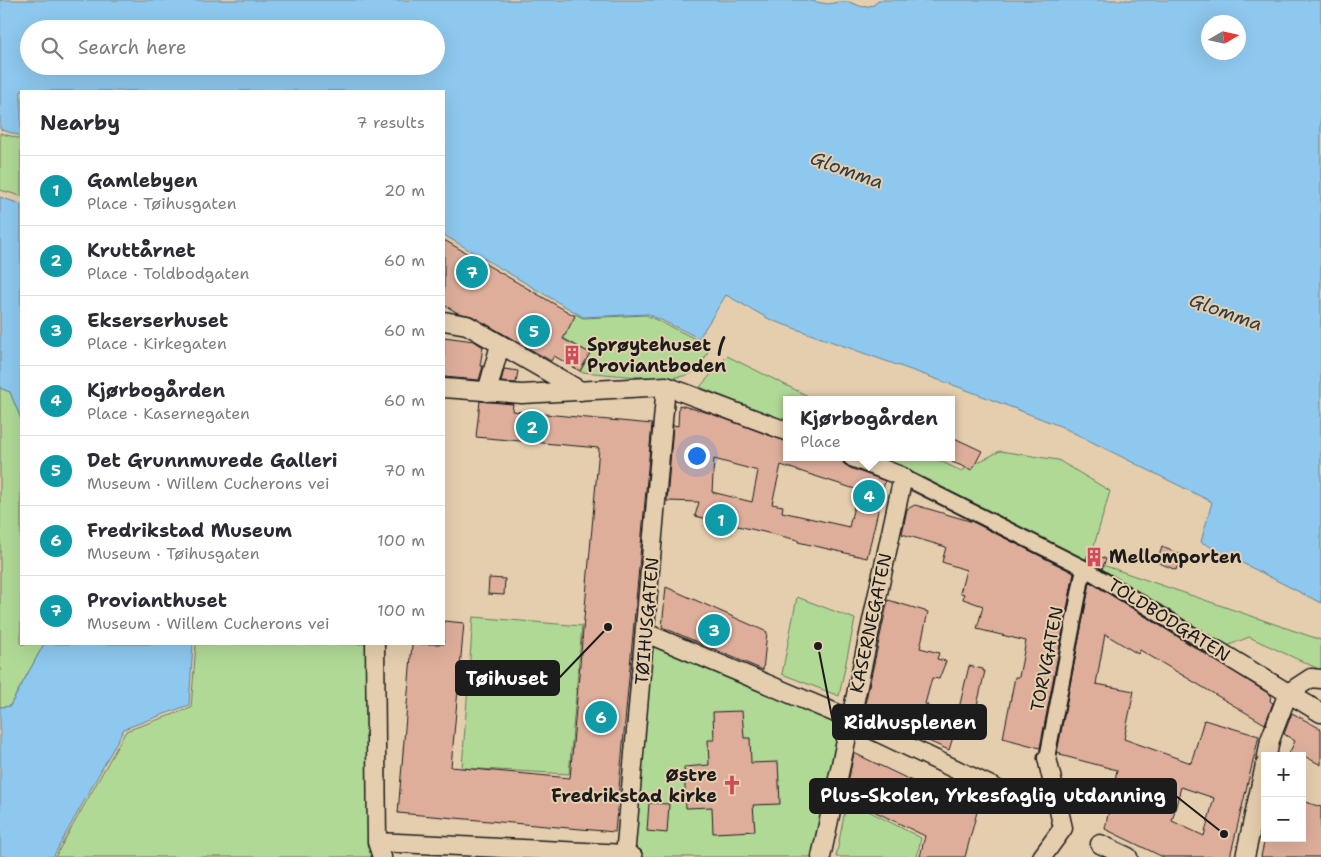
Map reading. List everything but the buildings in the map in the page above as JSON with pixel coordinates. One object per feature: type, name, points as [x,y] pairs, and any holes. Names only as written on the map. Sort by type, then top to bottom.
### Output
[{"type":"street","points":[[445,321],[467,325],[581,391]]},
{"type":"street","points":[[487,392],[500,344]]},
{"type":"street","points":[[445,388],[522,394],[666,386],[783,430]]},
{"type":"street","name":"TØIHUSGATEN","points":[[628,856],[666,386]]},
{"type":"street","name":"TOLDBODGATEN","points":[[862,461],[903,477],[1084,568],[1321,713]]},
{"type":"street","name":"KASERNEGATEN","points":[[821,857],[903,477]]},
{"type":"street","name":"TORVGATEN","points":[[1047,758],[1084,568]]},
{"type":"street","points":[[646,632],[850,719],[995,788]]},
{"type":"street","points":[[375,645],[380,849],[628,856]]},
{"type":"street","points":[[1268,752],[1270,740],[1288,693],[1311,678],[1321,679]]},
{"type":"street","points":[[1042,857],[1063,828],[1047,758]]},
{"type":"street","points":[[1245,857],[1261,783]]},
{"type":"street","points":[[1100,844],[1128,857]]},
{"type":"green space","points":[[0,133],[20,139],[20,196],[0,190]]},
{"type":"green space","points":[[575,314],[583,318],[646,315],[710,346],[703,362],[697,369],[690,374],[680,377],[653,378],[580,372],[590,353],[563,338]]},
{"type":"green space","points":[[727,356],[808,396],[783,396],[783,421],[700,387]]},
{"type":"green space","points":[[0,388],[10,392],[20,417],[20,645],[43,645],[9,707],[0,707]]},
{"type":"green space","points":[[1000,451],[1058,460],[1110,491],[1088,566],[880,461],[940,461],[961,471]]},
{"type":"green space","points":[[1094,562],[1321,640],[1321,670],[1249,637],[1227,646],[1092,568]]},
{"type":"green space","points":[[797,597],[855,619],[839,696],[782,674]]},
{"type":"green space","points":[[473,617],[582,626],[569,774],[462,768]]},
{"type":"green space","points":[[651,639],[845,722],[815,857],[639,857],[630,853]]},
{"type":"green space","points":[[196,645],[369,645],[378,857],[55,857],[126,731],[191,708]]},
{"type":"green space","points":[[847,800],[921,838],[917,857],[836,857]]},
{"type":"water","name":"Glomma","points":[[0,0],[805,0],[828,4],[849,2],[863,7],[874,5],[878,0],[1321,0],[1321,603],[1201,542],[1212,502],[1060,426],[964,389],[771,320],[726,295],[699,338],[648,314],[583,317],[445,236],[445,90],[20,90],[20,136],[0,129]]},
{"type":"water","points":[[0,197],[20,204],[20,417],[10,392],[0,388]]},
{"type":"water","points":[[43,645],[193,645],[189,705],[124,729],[53,857],[0,857],[0,707],[10,706]]},
{"type":"place","name":"Provianthuset","points":[[472,272]]},
{"type":"place","name":"Det Grunnmurede Galleri","points":[[534,331]]},
{"type":"place","name":"Sprøytehuset / Proviantboden","points":[[572,355]]},
{"type":"place","name":"Kruttårnet","points":[[532,427]]},
{"type":"place","name":"Kjørbogården","points":[[869,496]]},
{"type":"place","name":"Gamlebyen","points":[[721,520]]},
{"type":"place","name":"Mellomporten","points":[[1094,557]]},
{"type":"place","name":"Tøihuset","points":[[608,627]]},
{"type":"place","name":"Ekserserhuset","points":[[714,630]]},
{"type":"place","name":"Ridhusplenen","points":[[818,646]]},
{"type":"place","name":"Fredrikstad Museum","points":[[601,717]]},
{"type":"place","name":"Østre Fredrikstad kirke","points":[[732,785]]},
{"type":"place","name":"Plus-Skolen, Yrkesfaglig utdanning","points":[[1224,834]]}]
